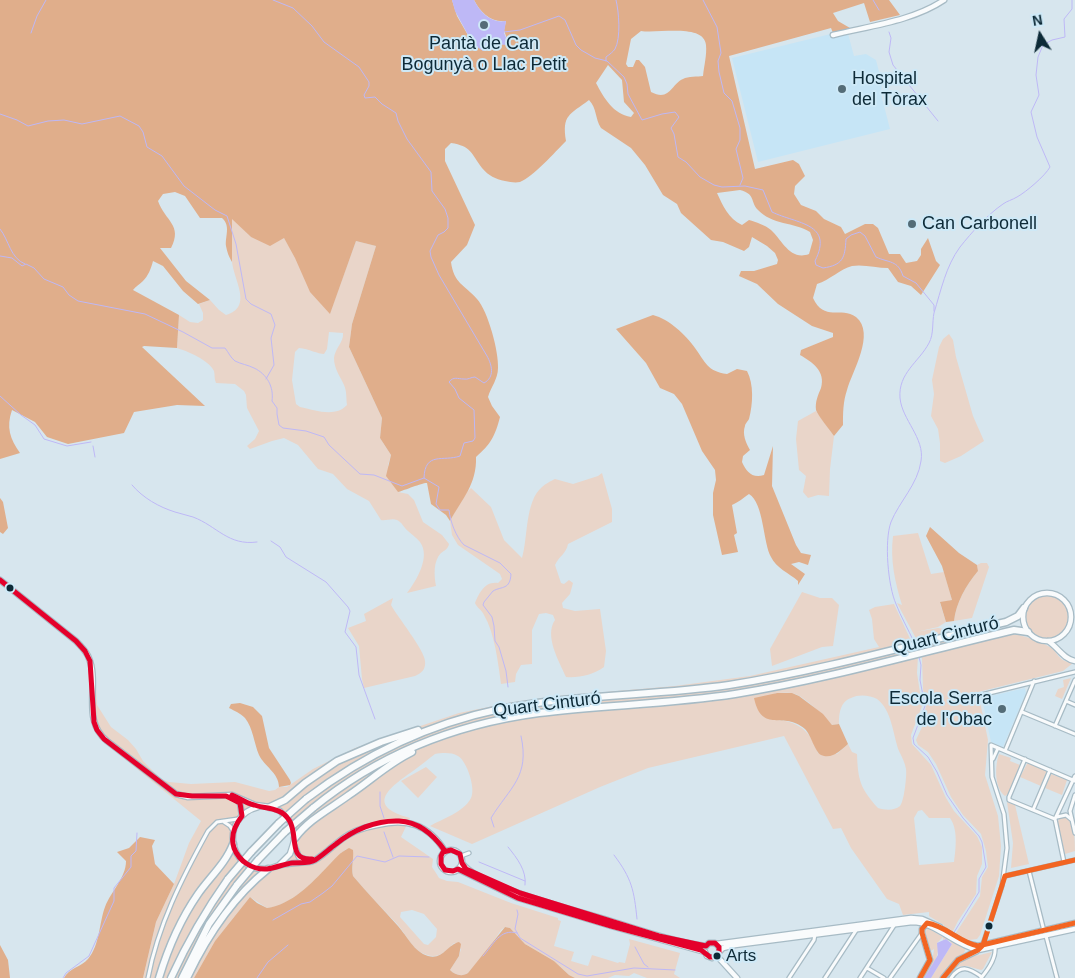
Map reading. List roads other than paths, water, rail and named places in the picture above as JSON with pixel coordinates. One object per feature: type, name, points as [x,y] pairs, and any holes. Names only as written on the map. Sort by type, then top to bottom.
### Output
[{"type":"highway","name":"Quart Cinturó","points":[[171,978],[200,920],[228,878],[279,823],[306,799],[360,763],[427,728],[477,714],[542,703],[678,691],[728,685],[788,674],[1006,622],[1018,616],[1024,608]]},
{"type":"highway","name":"Quart Cinturó","points":[[182,978],[209,924],[258,860],[285,832],[341,786],[398,753],[475,726],[538,714],[660,703],[733,694],[810,680],[1014,630],[1028,632]]},
{"type":"highway","points":[[270,807],[285,800],[305,783],[337,761],[381,742],[427,728]]},
{"type":"highway","points":[[295,841],[302,829],[310,822],[350,795],[378,772],[401,757],[432,741]]},
{"type":"highway","points":[[159,978],[167,953],[182,920],[201,889],[228,856],[233,844]]},
{"type":"highway","points":[[186,978],[205,944],[224,916],[248,888],[268,869]]},
{"type":"street","points":[[833,36],[916,14],[930,9],[944,0]]},
{"type":"street","points":[[0,580],[85,651],[90,664],[94,722],[102,737],[176,794],[188,797],[232,795],[262,807]]},
{"type":"street","points":[[1046,641],[1058,638],[1065,633],[1073,615],[1064,599],[1049,592],[1034,596],[1027,602],[1024,608],[1023,621],[1028,632],[1036,638],[1056,647],[1064,656],[1075,661]]},
{"type":"street","points":[[981,695],[1075,672]]},
{"type":"street","points":[[1055,726],[1075,680]]},
{"type":"street","points":[[1005,751],[1034,681]]},
{"type":"street","points":[[1066,701],[1075,705]]},
{"type":"street","points":[[1022,712],[1075,734]]},
{"type":"street","points":[[944,978],[958,960],[978,950],[983,945],[1005,876],[1007,834],[1002,808],[993,782],[991,745],[1074,779],[1056,818],[1064,862]]},
{"type":"street","points":[[992,760],[998,748]]},
{"type":"street","points":[[1025,759],[1009,797],[1010,801],[1056,818],[1066,815],[1072,820]]},
{"type":"street","points":[[1033,810],[1050,770]]},
{"type":"street","points":[[225,795],[240,803],[240,817],[233,832],[233,844],[238,856],[247,864],[258,869],[307,862],[317,858],[352,832],[395,822],[410,823],[423,828],[439,842],[445,851]]},
{"type":"street","points":[[1075,795],[1070,808],[1075,833]]},
{"type":"street","points":[[148,978],[157,939],[182,879],[210,827],[217,822],[240,817],[251,809],[270,807],[280,811],[288,818],[293,828],[296,852],[301,858],[308,860],[317,858]]},
{"type":"street","points":[[223,821],[230,826],[233,832]]},
{"type":"street","points":[[279,865],[289,857],[295,841]]},
{"type":"street","points":[[705,949],[611,926],[518,898],[458,870],[448,872],[441,866],[440,856],[445,851],[455,850],[461,856],[462,864],[466,869],[478,876],[532,897],[705,949],[710,957],[723,948],[735,945],[911,918],[922,919],[942,929],[964,944],[978,950],[996,948],[1075,929]]},
{"type":"street","points":[[461,856],[469,853]]},
{"type":"street","points":[[1005,876],[1075,860]]},
{"type":"street","points":[[458,870],[462,864]]},
{"type":"street","points":[[1029,870],[1057,978]]},
{"type":"street","points":[[705,949],[711,943],[716,944],[916,922],[924,928],[942,929]]},
{"type":"street","points":[[964,944],[983,945],[1075,923]]},
{"type":"street","points":[[860,978],[895,924]]},
{"type":"street","points":[[890,978],[924,928]]},
{"type":"street","points":[[920,978],[930,960],[924,928]]},
{"type":"street","points":[[826,978],[858,929]]},
{"type":"street","points":[[789,978],[814,940],[815,932]]},
{"type":"street","points":[[951,978],[959,970],[968,969],[982,978],[996,948],[1002,943],[1018,936]]},
{"type":"street","points":[[716,944],[718,953],[737,978]]},
{"type":"street","points":[[867,968],[884,978]]},
{"type":"waterway","points":[[31,33],[37,16],[46,0]]},
{"type":"waterway","points":[[273,0],[293,8],[312,26],[324,42],[359,67],[369,82],[364,95],[365,98],[375,97],[396,113],[407,139],[431,172],[432,191],[445,209],[448,218],[448,228],[438,235],[430,251],[431,257],[439,275],[487,356],[492,371],[490,378],[484,383],[475,377],[467,379],[454,378],[449,382],[459,398],[474,410],[475,438],[473,441],[464,443],[460,456],[431,461],[425,470],[424,478],[439,487],[436,504],[440,510],[449,510],[454,529],[464,545],[500,563],[511,574],[509,583],[505,587],[493,591],[483,605],[492,617],[495,641],[499,647],[506,671],[508,687]]},
{"type":"waterway","points":[[606,61],[606,57],[615,49],[619,32],[616,0]]},
{"type":"waterway","points":[[703,0],[717,27],[721,53],[718,61],[719,72],[724,93],[732,101],[740,128],[740,140],[736,149],[743,178],[740,185]]},
{"type":"waterway","points":[[873,0],[879,10]]},
{"type":"waterway","points":[[914,642],[893,596],[887,552],[891,522],[916,477],[921,461],[920,445],[902,406],[900,389],[910,368],[925,350],[931,339],[934,313],[947,270],[955,254],[991,213],[1030,188],[1050,167],[1037,137],[1031,112],[1039,95],[1036,75],[1038,57],[1043,45],[1052,40],[1065,37],[1064,19],[1072,9],[1072,0]]},
{"type":"waterway","points":[[504,32],[520,30],[559,16],[565,20],[576,45],[581,50],[595,58],[607,61],[624,77],[628,94],[642,120],[675,112],[679,117],[671,128],[674,134],[678,157],[686,162],[700,177],[722,187],[745,186],[763,190],[772,212],[802,223],[816,232],[820,239],[820,248],[815,261],[816,265],[823,268],[839,263],[844,256],[846,239],[860,232],[865,236],[876,257],[896,265],[903,276],[916,283],[934,305],[934,311]]},
{"type":"waterway","points":[[889,32],[891,38],[889,52],[893,65],[938,121]]},
{"type":"waterway","points":[[0,114],[28,126],[48,121],[64,120],[82,124],[120,116],[139,126],[143,132],[147,147],[162,156],[184,186],[215,210],[227,216],[236,244],[246,299],[251,304],[271,314],[275,325],[271,338],[274,365],[266,379]]},
{"type":"waterway","points":[[0,229],[16,258],[25,264]]},
{"type":"waterway","points":[[0,256],[12,258],[22,266],[26,264],[34,268],[44,279],[63,287],[69,295],[78,301],[145,314],[212,348],[225,348],[235,361],[254,368],[266,377],[271,386],[272,401],[277,408],[279,425],[283,428],[306,431],[324,437],[329,445],[360,474],[374,475],[402,486],[424,478]]},
{"type":"waterway","points":[[0,396],[35,425],[44,439],[67,446],[91,442]]},
{"type":"waterway","points":[[93,446],[95,457]]},
{"type":"waterway","points":[[132,485],[157,505],[193,517],[238,541],[257,542]]},
{"type":"waterway","points":[[271,541],[280,547],[286,557],[326,582],[348,607],[350,611],[345,632],[356,647],[359,675],[375,719]]},
{"type":"waterway","points":[[919,657],[921,665],[920,680],[925,706],[913,738],[914,744],[928,757],[947,795],[963,818],[979,836],[982,842],[986,867],[979,879],[979,892],[953,934]]},
{"type":"waterway","points":[[494,827],[491,818],[516,781],[523,762],[521,736]]},
{"type":"waterway","points":[[380,792],[380,806],[384,818]]},
{"type":"waterway","points":[[384,832],[393,857]]},
{"type":"waterway","points":[[63,978],[66,973],[89,956],[114,901],[114,888],[131,867],[131,856],[136,851],[137,833]]},
{"type":"waterway","points":[[508,847],[523,870],[525,885]]},
{"type":"waterway","points":[[614,855],[625,871],[631,885],[637,919]]},
{"type":"waterway","points":[[273,920],[301,904],[310,902],[323,893],[332,886],[357,856],[385,862],[399,856],[429,857]]},
{"type":"waterway","points":[[479,862],[525,881]]},
{"type":"waterway","points":[[517,910],[515,929],[520,938],[578,974],[587,976],[634,968],[675,970]]},
{"type":"waterway","points":[[483,956],[501,935],[511,932],[517,933]]},
{"type":"waterway","points":[[257,978],[268,962],[288,945]]},
{"type":"waterway","points":[[635,947],[644,964],[648,967]]},
{"type":"place","name":"Pantà de Can Bogunyà o Llac Petit","points":[[484,25]]},
{"type":"place","name":"Hospital del Tòrax","points":[[842,89]]},
{"type":"place","name":"Can Carbonell","points":[[912,224]]},
{"type":"place","name":"Escola Serra de l'Obac","points":[[1002,709]]},
{"type":"place","name":"Arts","points":[[717,956]]}]
